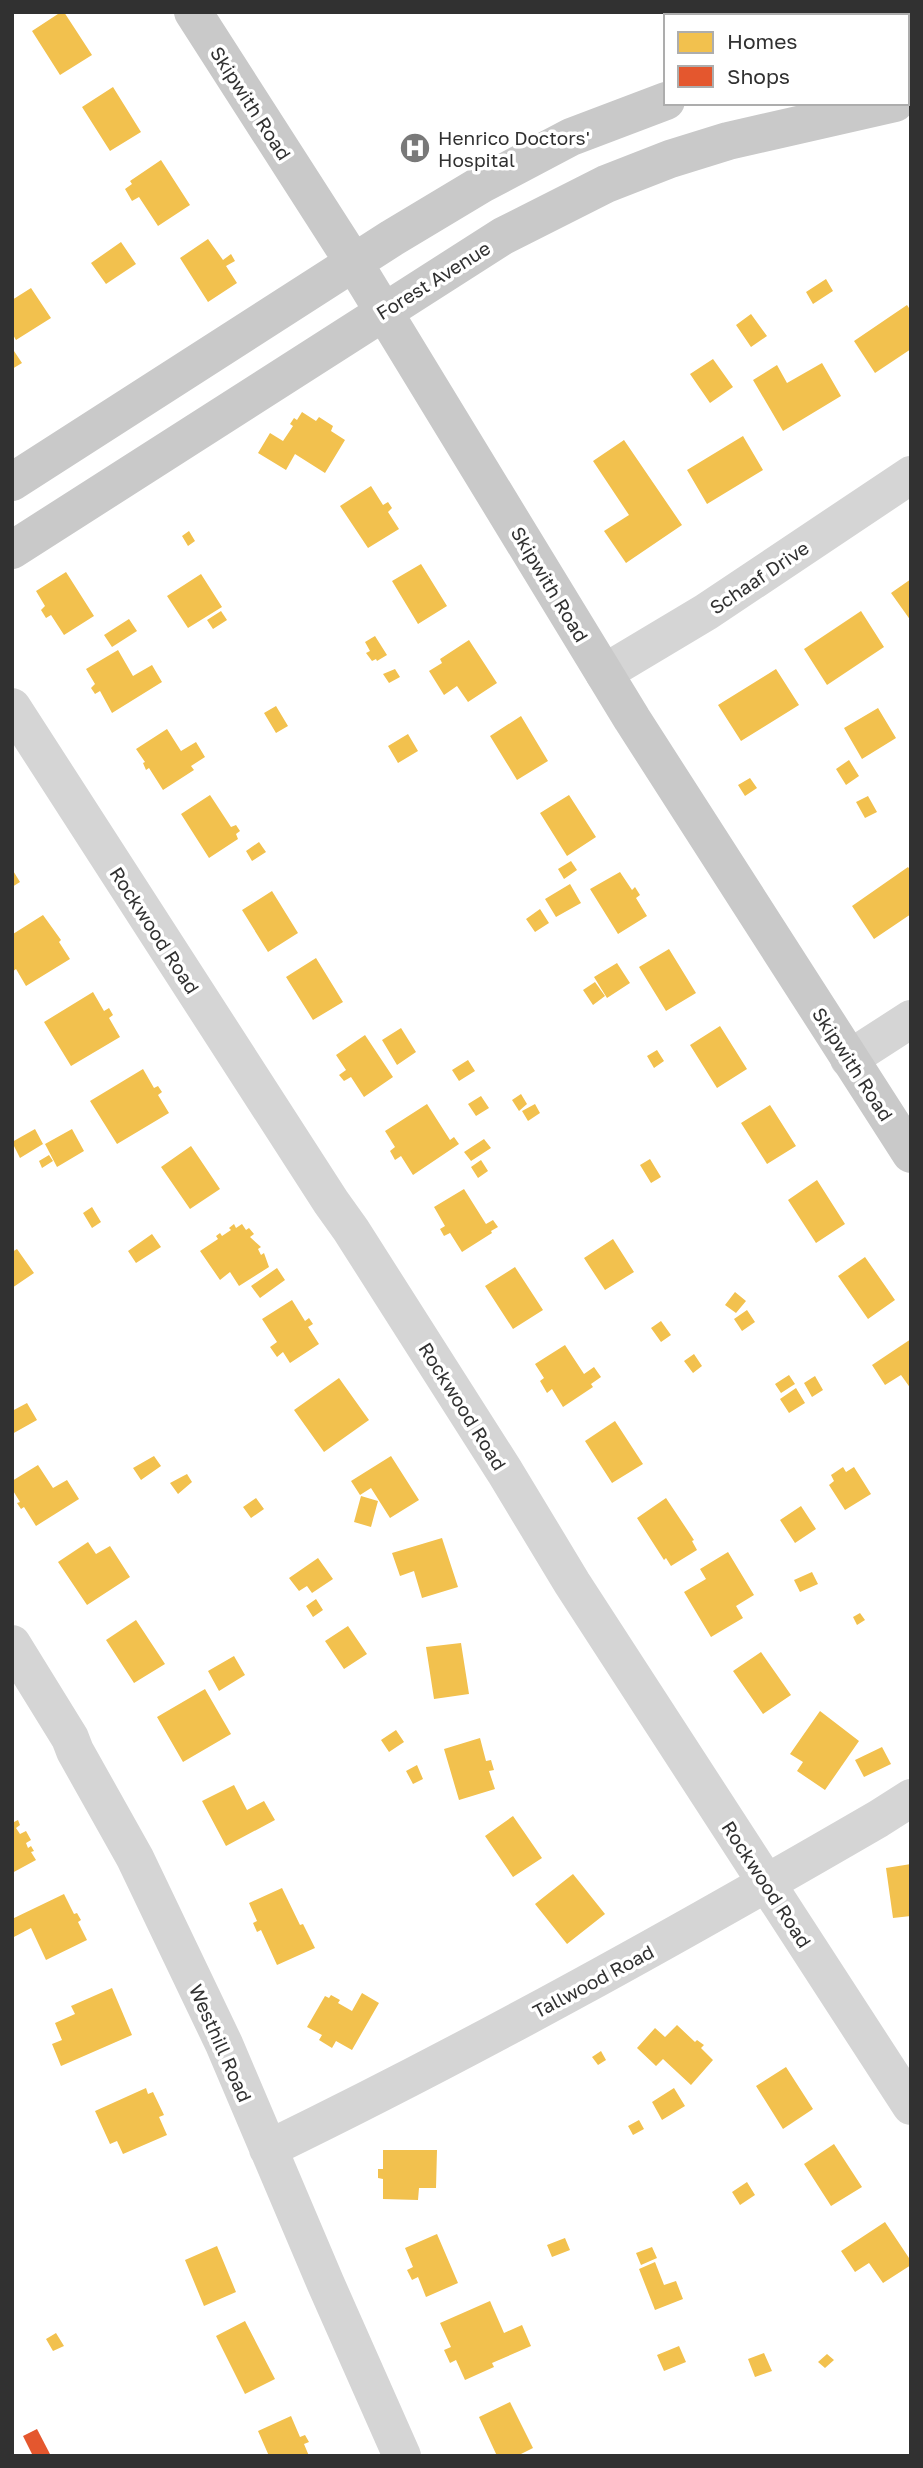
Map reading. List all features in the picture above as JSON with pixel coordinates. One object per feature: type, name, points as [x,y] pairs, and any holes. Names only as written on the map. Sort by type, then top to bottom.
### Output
[{"type":"main road","name":"Skipwith Road","points":[[193,12],[354,263],[604,673],[911,1154]]},
{"type":"main road","points":[[12,482],[482,184],[571,137],[664,102]]},
{"type":"main road","name":"Forest Avenue","points":[[12,550],[503,236],[606,184],[670,159],[728,141],[886,105]]},
{"type":"street","name":"Schaaf Drive","points":[[604,673],[706,612],[911,475]]},
{"type":"street","name":"Rockwood Road","points":[[12,708],[323,1191],[351,1230],[505,1472],[572,1583],[911,2106]]},
{"type":"street","points":[[849,1059],[911,1020]]},
{"type":"street","name":"Westhill Road","points":[[12,1644],[70,1738],[135,1858],[224,2044],[402,2456]]},
{"type":"street","name":"Tallwood Road","points":[[268,2149],[401,2084],[659,1945],[911,1798]]},
{"type":"building: Homes","points":[[64,12],[92,55],[60,75],[32,31]]},
{"type":"building: Homes","points":[[113,87],[141,132],[110,151],[82,107]]},
{"type":"building: Homes","points":[[161,160],[190,205],[158,226],[139,197],[132,201],[125,189],[132,184],[130,181]]},
{"type":"building: Homes","points":[[208,239],[223,260],[231,254],[235,261],[226,266],[237,283],[208,302],[180,258]]},
{"type":"building: Homes","points":[[121,242],[136,264],[106,284],[91,263]]},
{"type":"building: Homes","points":[[826,279],[833,291],[813,304],[806,292]]},
{"type":"building: Homes","points":[[31,288],[51,318],[16,340],[12,333],[12,300]]},
{"type":"building: Homes","points":[[907,305],[911,311],[911,349],[875,373],[854,341]]},
{"type":"building: Homes","points":[[751,314],[767,336],[751,347],[736,325]]},
{"type":"building: Homes","points":[[14,351],[22,363],[12,369],[12,352]]},
{"type":"building: Homes","points":[[713,359],[733,387],[710,403],[690,374]]},
{"type":"building: Homes","points":[[822,363],[841,396],[783,431],[753,380],[777,365],[787,383]]},
{"type":"building: Homes","points":[[302,412],[316,421],[319,417],[333,426],[331,431],[345,440],[325,473],[295,454],[286,470],[258,453],[270,433],[283,441],[293,426],[290,424],[294,418],[297,420]]},
{"type":"building: Homes","points":[[743,436],[763,470],[707,504],[687,470]]},
{"type":"building: Homes","points":[[624,440],[682,525],[626,563],[604,531],[629,515],[593,461]]},
{"type":"building: Homes","points":[[371,486],[383,505],[388,502],[392,508],[388,512],[399,529],[368,548],[340,506]]},
{"type":"building: Homes","points":[[189,531],[195,541],[188,546],[182,536]]},
{"type":"building: Homes","points":[[421,564],[447,606],[418,624],[392,581]]},
{"type":"building: Homes","points":[[66,572],[94,616],[64,635],[51,615],[46,618],[41,610],[45,606],[36,591]]},
{"type":"building: Homes","points":[[201,574],[222,607],[188,628],[167,596]]},
{"type":"building: Homes","points":[[911,579],[911,621],[891,593]]},
{"type":"building: Homes","points":[[221,611],[227,620],[213,629],[207,620]]},
{"type":"building: Homes","points":[[861,611],[884,647],[827,685],[804,649]]},
{"type":"building: Homes","points":[[129,619],[137,631],[112,647],[104,635]]},
{"type":"building: Homes","points":[[375,636],[387,655],[372,661],[366,653],[370,651],[365,642]]},
{"type":"building: Homes","points":[[469,640],[497,683],[468,702],[457,686],[444,695],[429,671],[442,663],[440,659]]},
{"type":"building: Homes","points":[[118,650],[133,676],[152,665],[162,682],[112,713],[100,691],[95,694],[91,688],[95,684],[86,669]]},
{"type":"building: Homes","points":[[395,669],[400,677],[389,683],[383,674]]},
{"type":"building: Homes","points":[[776,669],[799,705],[741,741],[718,705]]},
{"type":"building: Homes","points":[[276,706],[288,726],[276,733],[264,713]]},
{"type":"building: Homes","points":[[878,708],[896,738],[862,759],[844,728]]},
{"type":"building: Homes","points":[[521,716],[548,761],[517,780],[490,736]]},
{"type":"building: Homes","points":[[167,729],[181,751],[196,742],[205,757],[191,766],[194,770],[163,790],[149,768],[146,770],[143,763],[145,762],[136,749]]},
{"type":"building: Homes","points":[[408,734],[418,751],[398,763],[388,746]]},
{"type":"building: Homes","points":[[849,760],[859,776],[846,785],[836,769]]},
{"type":"building: Homes","points":[[750,778],[757,788],[745,796],[738,785]]},
{"type":"building: Homes","points":[[210,795],[231,827],[236,825],[240,831],[236,834],[238,839],[209,858],[181,814]]},
{"type":"building: Homes","points":[[569,795],[596,837],[567,856],[540,813]]},
{"type":"building: Homes","points":[[868,796],[877,812],[865,818],[856,802]]},
{"type":"building: Homes","points":[[259,842],[266,852],[252,861],[246,851]]},
{"type":"building: Homes","points":[[571,861],[577,870],[564,879],[558,869]]},
{"type":"building: Homes","points":[[908,867],[911,871],[911,914],[874,939],[852,906]]},
{"type":"building: Homes","points":[[12,869],[20,882],[12,887]]},
{"type":"building: Homes","points":[[620,872],[632,890],[635,887],[640,895],[636,898],[647,916],[618,934],[590,889]]},
{"type":"building: Homes","points":[[570,884],[581,903],[556,917],[545,899]]},
{"type":"building: Homes","points":[[272,891],[298,933],[268,952],[242,910]]},
{"type":"building: Homes","points":[[540,909],[549,923],[535,932],[526,919]]},
{"type":"building: Homes","points":[[43,915],[61,940],[59,942],[70,959],[26,986],[16,969],[12,972],[13,934]]},
{"type":"building: Homes","points":[[669,949],[696,993],[666,1011],[639,967]]},
{"type":"building: Homes","points":[[316,958],[343,1002],[313,1020],[286,977]]},
{"type":"building: Homes","points":[[617,963],[630,983],[607,998],[594,977]]},
{"type":"building: Homes","points":[[595,982],[605,996],[593,1005],[583,990]]},
{"type":"building: Homes","points":[[93,992],[104,1011],[109,1008],[113,1015],[109,1018],[120,1037],[71,1066],[44,1022]]},
{"type":"building: Homes","points":[[720,1026],[747,1069],[717,1088],[690,1045]]},
{"type":"building: Homes","points":[[401,1028],[416,1052],[397,1065],[382,1040]]},
{"type":"building: Homes","points":[[365,1035],[393,1077],[364,1097],[351,1077],[344,1081],[339,1075],[346,1070],[336,1055]]},
{"type":"building: Homes","points":[[657,1050],[664,1061],[654,1068],[647,1056]]},
{"type":"building: Homes","points":[[468,1060],[475,1071],[459,1081],[452,1070]]},
{"type":"building: Homes","points":[[143,1069],[154,1088],[158,1086],[162,1092],[158,1095],[169,1113],[117,1144],[90,1101]]},
{"type":"building: Homes","points":[[521,1094],[527,1104],[519,1111],[512,1100]]},
{"type":"building: Homes","points":[[481,1096],[489,1108],[476,1116],[468,1104]]},
{"type":"building: Homes","points":[[427,1104],[450,1140],[454,1137],[459,1144],[413,1175],[401,1156],[395,1160],[390,1151],[395,1147],[385,1131]]},
{"type":"building: Homes","points":[[535,1104],[540,1113],[528,1121],[522,1111]]},
{"type":"building: Homes","points":[[770,1105],[796,1146],[767,1164],[741,1123]]},
{"type":"building: Homes","points":[[35,1129],[43,1144],[20,1158],[12,1142]]},
{"type":"building: Homes","points":[[72,1129],[84,1151],[57,1167],[45,1144]]},
{"type":"building: Homes","points":[[484,1139],[491,1148],[471,1161],[464,1152]]},
{"type":"building: Homes","points":[[191,1146],[220,1189],[190,1209],[161,1167]]},
{"type":"building: Homes","points":[[49,1155],[53,1161],[42,1168],[39,1161]]},
{"type":"building: Homes","points":[[650,1159],[661,1177],[651,1183],[640,1165]]},
{"type":"building: Homes","points":[[481,1160],[488,1171],[478,1178],[471,1167]]},
{"type":"building: Homes","points":[[817,1180],[845,1224],[816,1243],[788,1200]]},
{"type":"building: Homes","points":[[464,1189],[486,1224],[493,1220],[498,1227],[462,1252],[450,1233],[444,1236],[440,1229],[445,1226],[434,1207]]},
{"type":"building: Homes","points":[[92,1207],[101,1222],[92,1228],[83,1213]]},
{"type":"building: Homes","points":[[234,1224],[236,1228],[242,1224],[254,1234],[250,1237],[261,1247],[258,1249],[261,1255],[264,1253],[269,1267],[239,1286],[230,1272],[220,1280],[200,1251],[218,1239],[216,1236],[220,1233],[222,1236],[231,1230],[229,1228]]},
{"type":"building: Homes","points":[[152,1234],[161,1247],[136,1263],[128,1251]]},
{"type":"building: Homes","points":[[613,1239],[634,1272],[605,1290],[584,1258]]},
{"type":"building: Homes","points":[[17,1249],[34,1273],[12,1288],[12,1252]]},
{"type":"building: Homes","points":[[865,1257],[895,1300],[868,1319],[838,1276]]},
{"type":"building: Homes","points":[[515,1267],[543,1310],[513,1329],[485,1286]]},
{"type":"building: Homes","points":[[277,1268],[285,1280],[260,1298],[251,1286]]},
{"type":"building: Homes","points":[[735,1292],[746,1301],[736,1313],[725,1305]]},
{"type":"building: Homes","points":[[292,1300],[305,1321],[309,1318],[313,1324],[308,1327],[319,1344],[290,1363],[283,1352],[277,1357],[270,1347],[277,1342],[262,1319]]},
{"type":"building: Homes","points":[[747,1310],[755,1322],[742,1331],[734,1319]]},
{"type":"building: Homes","points":[[661,1321],[671,1335],[661,1342],[651,1328]]},
{"type":"building: Homes","points":[[911,1339],[911,1389],[901,1375],[885,1385],[872,1365]]},
{"type":"building: Homes","points":[[565,1345],[584,1374],[594,1367],[601,1377],[591,1384],[593,1387],[563,1407],[552,1389],[547,1393],[540,1381],[544,1378],[535,1364]]},
{"type":"building: Homes","points":[[694,1354],[702,1366],[693,1373],[684,1361]]},
{"type":"building: Homes","points":[[789,1375],[795,1384],[781,1393],[775,1384]]},
{"type":"building: Homes","points":[[815,1376],[823,1390],[812,1397],[804,1383]]},
{"type":"building: Homes","points":[[339,1378],[369,1420],[324,1452],[294,1410]]},
{"type":"building: Homes","points":[[796,1388],[805,1403],[789,1413],[780,1399]]},
{"type":"building: Homes","points":[[27,1403],[37,1420],[12,1434],[12,1411]]},
{"type":"building: Homes","points":[[615,1421],[643,1464],[612,1483],[585,1441]]},
{"type":"building: Homes","points":[[154,1456],[161,1466],[141,1480],[133,1468]]},
{"type":"building: Homes","points":[[391,1456],[419,1500],[390,1518],[371,1488],[360,1495],[351,1481]]},
{"type":"building: Homes","points":[[38,1465],[53,1488],[67,1480],[79,1499],[36,1526],[24,1507],[21,1509],[17,1503],[20,1502],[12,1489],[12,1481]]},
{"type":"building: Homes","points":[[843,1467],[846,1472],[854,1467],[871,1494],[845,1510],[829,1485],[834,1481],[831,1475]]},
{"type":"building: Homes","points":[[187,1474],[192,1482],[178,1494],[170,1483]]},
{"type":"building: Homes","points":[[361,1496],[378,1501],[371,1527],[354,1522]]},
{"type":"building: Homes","points":[[256,1498],[264,1509],[251,1518],[243,1507]]},
{"type":"building: Homes","points":[[666,1498],[694,1540],[692,1541],[697,1550],[671,1566],[666,1558],[664,1560],[637,1518]]},
{"type":"building: Homes","points":[[801,1506],[816,1529],[795,1543],[780,1520]]},
{"type":"building: Homes","points":[[442,1538],[458,1587],[422,1598],[414,1571],[400,1576],[392,1553]]},
{"type":"building: Homes","points":[[88,1542],[96,1554],[110,1546],[130,1577],[87,1605],[58,1562]]},
{"type":"building: Homes","points":[[728,1552],[754,1595],[736,1606],[743,1618],[711,1637],[684,1592],[706,1579],[700,1569]]},
{"type":"building: Homes","points":[[318,1558],[333,1579],[312,1593],[307,1586],[299,1591],[289,1578]]},
{"type":"building: Homes","points":[[812,1572],[818,1584],[800,1592],[794,1580]]},
{"type":"building: Homes","points":[[316,1599],[323,1610],[313,1617],[306,1606]]},
{"type":"building: Homes","points":[[860,1613],[865,1620],[857,1625],[853,1617]]},
{"type":"building: Homes","points":[[136,1620],[165,1664],[134,1683],[106,1640]]},
{"type":"building: Homes","points":[[348,1626],[367,1654],[344,1669],[325,1641]]},
{"type":"building: Homes","points":[[461,1643],[469,1694],[434,1699],[426,1647]]},
{"type":"building: Homes","points":[[761,1652],[791,1695],[763,1714],[733,1671]]},
{"type":"building: Homes","points":[[234,1656],[245,1675],[219,1691],[208,1671]]},
{"type":"building: Homes","points":[[205,1689],[231,1734],[183,1762],[157,1717]]},
{"type":"building: Homes","points":[[820,1711],[859,1741],[825,1790],[797,1771],[803,1762],[790,1754]]},
{"type":"building: Homes","points":[[396,1730],[404,1742],[389,1752],[381,1740]]},
{"type":"building: Homes","points":[[480,1738],[486,1761],[491,1760],[494,1770],[489,1771],[495,1789],[459,1800],[444,1749]]},
{"type":"building: Homes","points":[[882,1747],[891,1764],[864,1777],[855,1760]]},
{"type":"building: Homes","points":[[417,1765],[423,1779],[413,1784],[406,1771]]},
{"type":"building: Homes","points":[[234,1785],[247,1810],[264,1801],[275,1820],[226,1846],[202,1801]]},
{"type":"building: Homes","points":[[513,1816],[542,1858],[513,1877],[485,1836]]},
{"type":"building: Homes","points":[[18,1820],[20,1825],[16,1828],[20,1834],[26,1831],[31,1840],[26,1843],[28,1848],[31,1846],[34,1851],[31,1852],[36,1860],[12,1873],[12,1823]]},
{"type":"building: Homes","points":[[911,1864],[911,1916],[893,1918],[886,1868]]},
{"type":"building: Homes","points":[[573,1874],[605,1914],[567,1944],[535,1904]]},
{"type":"building: Homes","points":[[282,1888],[315,1948],[277,1965],[261,1930],[257,1932],[253,1923],[257,1921],[249,1903]]},
{"type":"building: Homes","points":[[64,1894],[74,1914],[77,1913],[81,1920],[78,1922],[87,1940],[46,1960],[31,1928],[12,1938],[12,1919]]},
{"type":"building: Homes","points":[[112,1988],[132,2035],[61,2066],[52,2044],[62,2040],[55,2023],[75,2014],[71,2006]]},
{"type":"building: Homes","points":[[362,1993],[379,2003],[352,2050],[336,2041],[332,2048],[319,2040],[322,2035],[307,2027],[325,1996],[329,1998],[331,1995],[340,2000],[338,2003],[352,2011]]},
{"type":"building: Homes","points":[[677,2025],[695,2042],[697,2040],[704,2045],[701,2048],[713,2060],[691,2085],[663,2059],[656,2066],[637,2048],[655,2028],[665,2037]]},
{"type":"building: Homes","points":[[601,2051],[606,2060],[598,2065],[592,2057]]},
{"type":"building: Homes","points":[[786,2067],[813,2109],[783,2129],[756,2086]]},
{"type":"building: Homes","points":[[146,2088],[148,2094],[153,2092],[164,2115],[159,2117],[167,2135],[123,2154],[117,2141],[110,2144],[95,2111]]},
{"type":"building: Homes","points":[[674,2088],[685,2106],[662,2120],[652,2102]]},
{"type":"building: Homes","points":[[639,2120],[644,2129],[633,2135],[628,2126]]},
{"type":"building: Homes","points":[[834,2144],[862,2187],[831,2206],[804,2164]]},
{"type":"building: Homes","points":[[383,2150],[437,2150],[436,2188],[419,2188],[418,2200],[383,2199],[383,2179],[378,2178],[378,2169],[383,2169]]},
{"type":"building: Homes","points":[[747,2182],[755,2195],[740,2205],[732,2192]]},
{"type":"building: Homes","points":[[885,2222],[911,2265],[883,2283],[869,2263],[855,2272],[841,2251]]},
{"type":"building: Homes","points":[[437,2234],[458,2283],[426,2297],[418,2277],[412,2280],[407,2270],[413,2267],[405,2248]]},
{"type":"building: Homes","points":[[565,2238],[570,2250],[552,2257],[547,2245]]},
{"type":"building: Homes","points":[[217,2246],[236,2292],[204,2306],[185,2260]]},
{"type":"building: Homes","points":[[652,2247],[657,2258],[641,2265],[636,2253]]},
{"type":"building: Homes","points":[[655,2262],[664,2285],[676,2281],[683,2299],[655,2310],[639,2269]]},
{"type":"building: Homes","points":[[490,2301],[504,2333],[522,2325],[531,2346],[492,2363],[494,2367],[465,2380],[456,2360],[450,2363],[444,2350],[451,2347],[440,2323]]},
{"type":"building: Homes","points":[[245,2321],[275,2379],[245,2394],[216,2336]]},
{"type":"building: Homes","points":[[56,2333],[64,2346],[53,2351],[46,2339]]},
{"type":"building: Homes","points":[[679,2346],[686,2362],[664,2371],[657,2355]]},
{"type":"building: Homes","points":[[764,2353],[772,2371],[755,2377],[748,2359]]},
{"type":"building: Homes","points":[[827,2354],[834,2360],[825,2368],[818,2362]]},
{"type":"building: Homes","points":[[510,2402],[533,2448],[517,2456],[497,2456],[479,2417]]},
{"type":"building: Homes","points":[[291,2416],[300,2437],[305,2435],[309,2442],[304,2444],[309,2456],[269,2456],[258,2431]]},
{"type":"building: Shops","points":[[37,2429],[51,2456],[33,2456],[23,2436]]},
{"type":"place","name":"Henrico Doctors' Hospital","points":[[415,148]]}]
